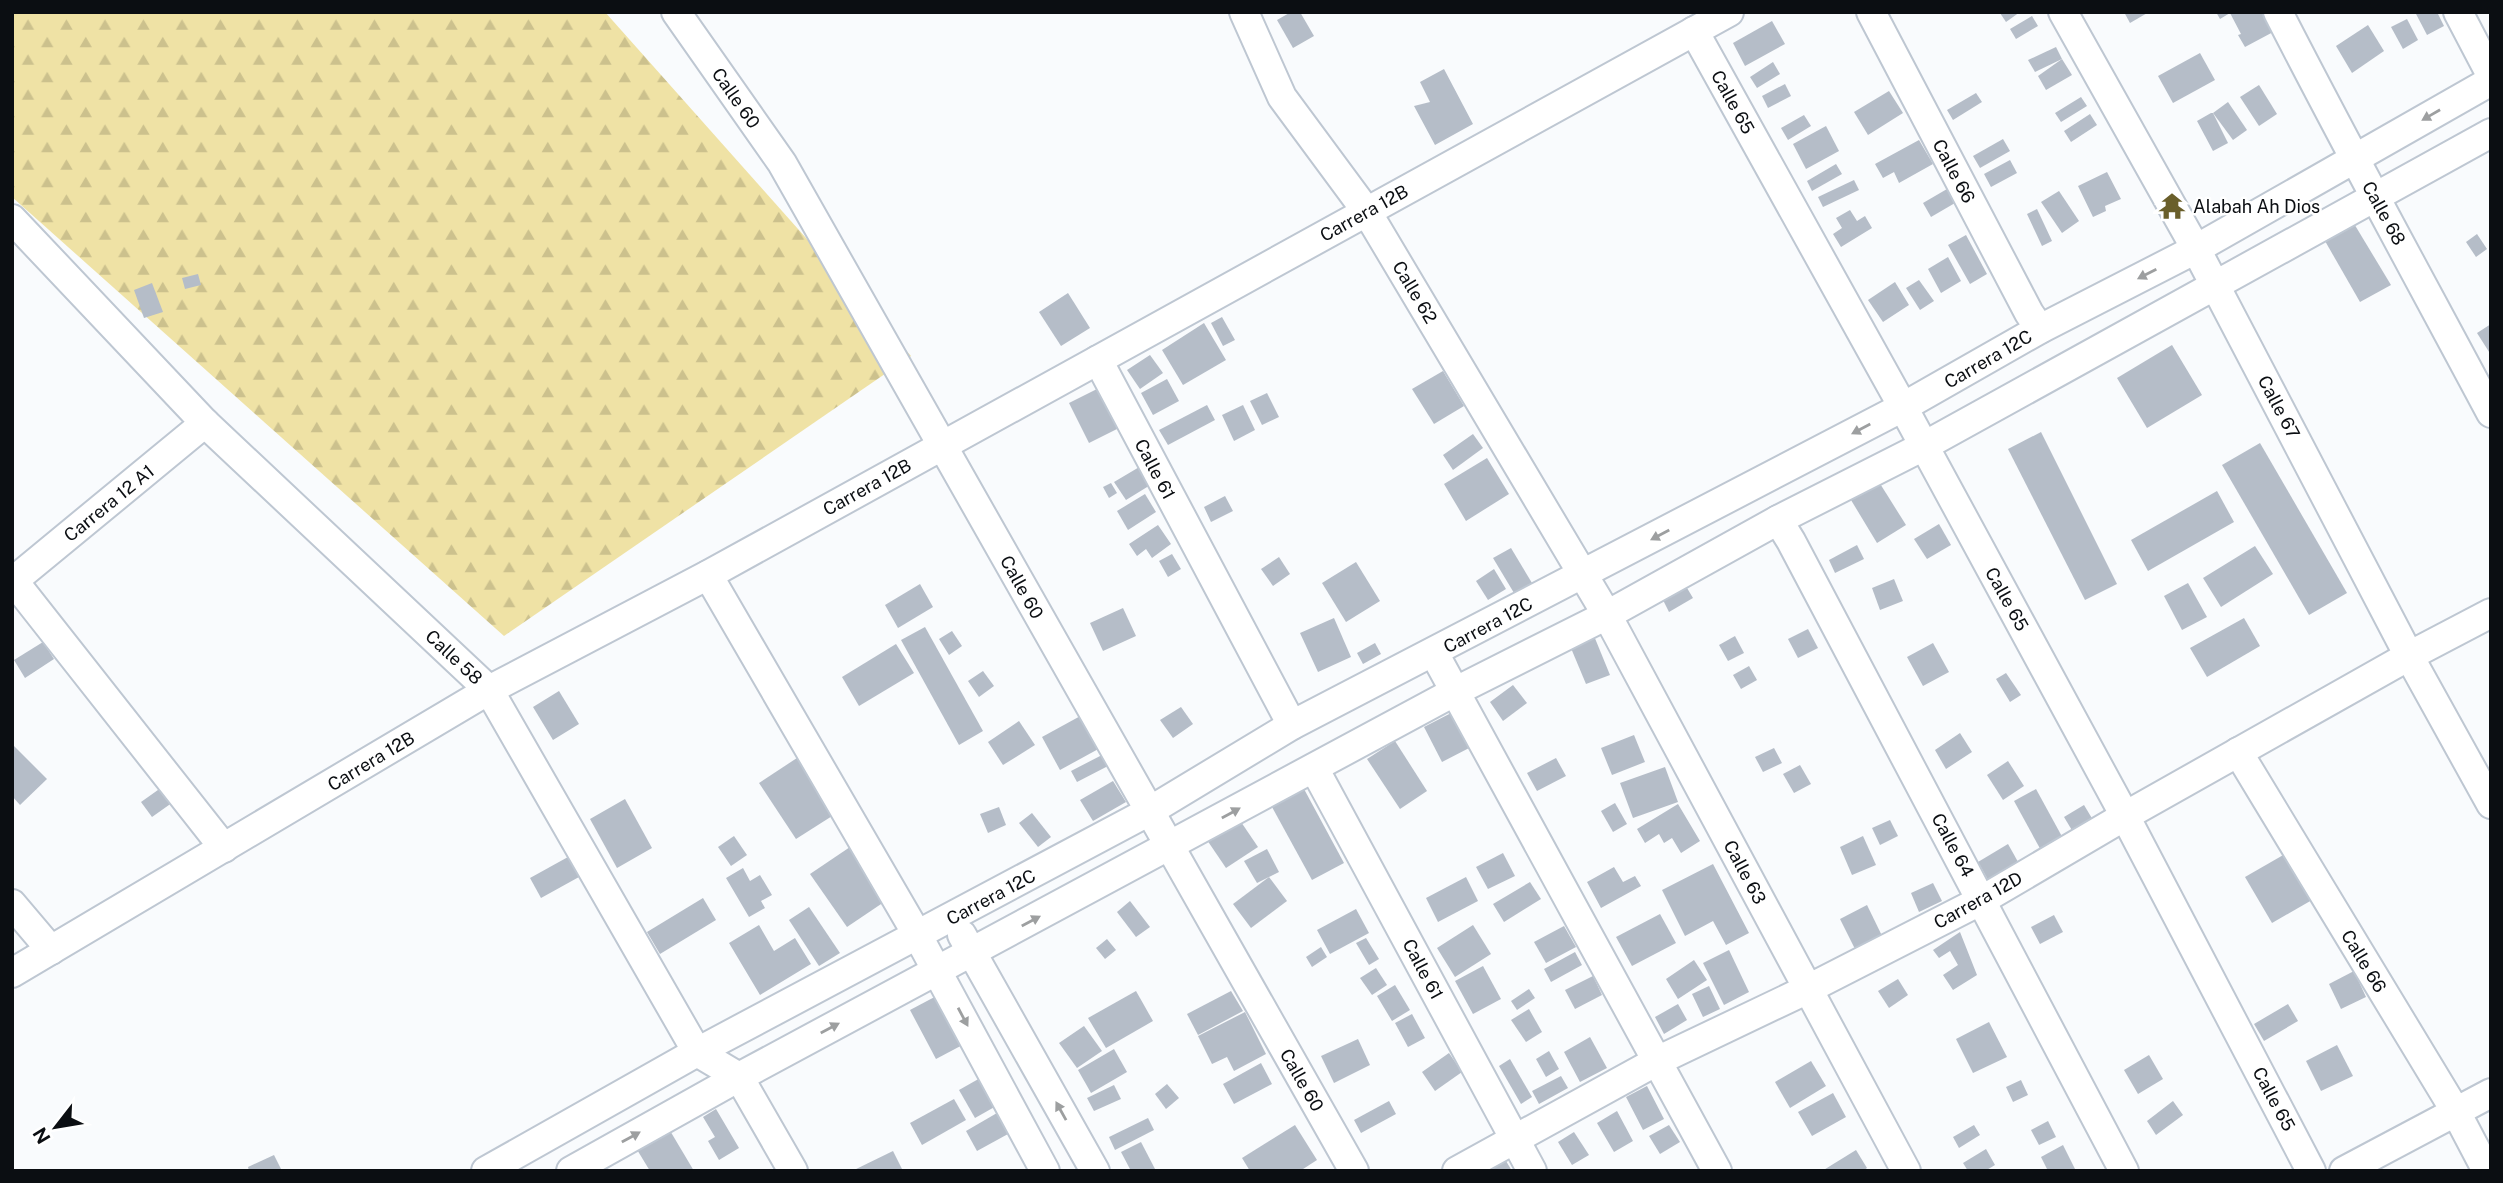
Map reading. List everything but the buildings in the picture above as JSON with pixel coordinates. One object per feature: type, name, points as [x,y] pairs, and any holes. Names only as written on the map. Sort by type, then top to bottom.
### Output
[{"type":"street","name":"Calle 60","points":[[676,12],[782,163],[1354,1171]]},
{"type":"street","name":"Calle 62","points":[[1244,12],[1282,97],[1367,212],[1584,574]]},
{"type":"street","name":"Carrera 12B","points":[[12,973],[489,691],[708,575],[1729,12]]},
{"type":"street","name":"Calle 66","points":[[1871,12],[2029,313],[2040,329]]},
{"type":"street","name":"Calle 67","points":[[2063,12],[2216,286],[2409,656],[2491,804]]},
{"type":"street","name":"Calle 68","points":[[2278,12],[2354,160],[2491,413]]},
{"type":"street","points":[[2458,12],[2491,75]]},
{"type":"street","name":"Calle 65","points":[[1694,32],[1903,407],[2125,816],[2311,1171]]},
{"type":"street","name":"Carrera 12C","points":[[486,1171],[697,1052],[1148,812],[1292,725],[1903,407],[2040,329],[2196,249],[2491,81]]},
{"type":"street","points":[[571,1171],[739,1077],[1456,691],[1608,615],[1778,520],[1924,446],[2491,133]]},
{"type":"street","name":"Calle 58","points":[[12,219],[205,423],[489,691],[697,1052],[739,1077],[793,1171]]},
{"type":"street","name":"Calle 61","points":[[1098,360],[1292,725]]},
{"type":"street","name":"Carrera 12 A1","points":[[13,581],[205,423]]},
{"type":"street","name":"Calle 64","points":[[1778,520],[2124,1171]]},
{"type":"street","name":"Calle 63","points":[[1584,574],[1906,1171]]},
{"type":"street","points":[[708,575],[938,971],[1045,1171]]},
{"type":"street","points":[[13,581],[224,848]]},
{"type":"street","name":"Carrera 12D","points":[[1457,1171],[1657,1061],[1808,989],[1982,900],[2238,752],[2491,613]]},
{"type":"street","points":[[1434,653],[1717,1171]]},
{"type":"street","name":"Calle 66","points":[[2238,752],[2456,1112],[2487,1171]]},
{"type":"street","name":"Calle 61","points":[[1314,768],[1532,1171]]},
{"type":"street","points":[[12,904],[51,950]]},
{"type":"street","points":[[953,918],[1095,1171]]},
{"type":"street","points":[[2344,1171],[2491,1093]]},
{"type":"green space","points":[[12,12],[605,12],[911,356],[504,636],[12,197]]},
{"type":"place","name":"Alabah Ah Dios","points":[[2172,206]]}]
